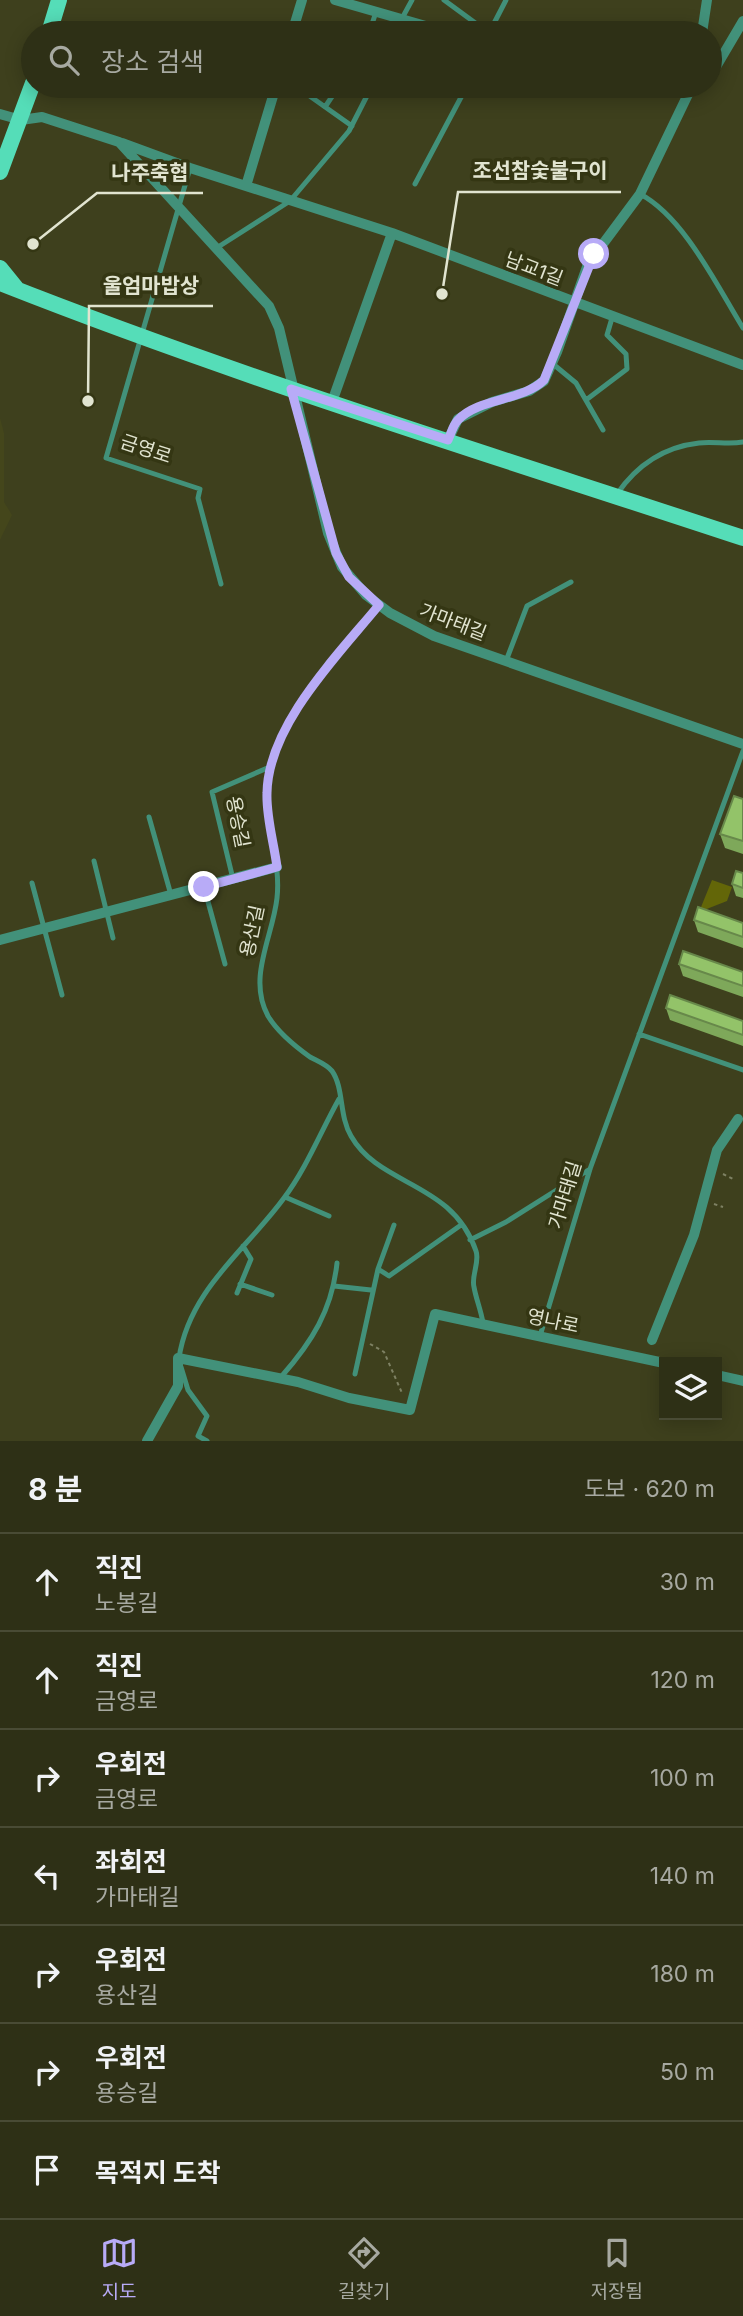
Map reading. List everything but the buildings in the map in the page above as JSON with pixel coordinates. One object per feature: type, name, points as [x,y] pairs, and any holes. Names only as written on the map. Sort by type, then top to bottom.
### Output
[{"type":"main road","points":[[53,21],[60,0]]},
{"type":"main road","points":[[0,172],[29,98]]},
{"type":"main road","points":[[0,268],[19,291]]},
{"type":"main road","points":[[0,283],[141,337],[291,389],[743,538]]},
{"type":"street","points":[[296,21],[302,0]]},
{"type":"street","points":[[335,0],[407,21]]},
{"type":"street","points":[[704,21],[707,0]]},
{"type":"street","points":[[722,57],[743,21]]},
{"type":"street","points":[[246,186],[272,98]]},
{"type":"street","points":[[448,440],[458,419],[492,402],[539,385],[553,364],[573,303],[594,254],[640,194],[687,98]]},
{"type":"street","name":"남교1길","points":[[0,114],[22,120],[42,117],[392,233],[612,318],[743,365]]},
{"type":"street","points":[[119,142],[269,306],[279,328],[291,389]]},
{"type":"street","points":[[332,402],[392,233]]},
{"type":"street","name":"가마태길","points":[[291,389],[336,553],[349,577],[379,605],[434,636],[743,744]]},
{"type":"street","name":"용승길","points":[[0,940],[277,867]]},
{"type":"street","points":[[652,1340],[694,1235],[716,1150],[738,1119]]},
{"type":"street","name":"영나로","points":[[410,1409],[435,1314],[659,1362]]},
{"type":"street","points":[[147,1441],[178,1386],[178,1358],[280,1378],[349,1398],[410,1409]]},
{"type":"street","points":[[722,1376],[743,1381]]},
{"type":"lane","points":[[400,19],[412,0]]},
{"type":"lane","points":[[444,0],[473,21]]},
{"type":"lane","points":[[495,21],[506,0]]},
{"type":"lane","points":[[373,21],[376,12]]},
{"type":"lane","points":[[312,98],[352,126]]},
{"type":"lane","points":[[325,107],[331,98]]},
{"type":"lane","points":[[215,249],[290,201],[352,126],[366,98]]},
{"type":"lane","points":[[415,184],[461,98]]},
{"type":"lane","points":[[141,337],[190,168]]},
{"type":"lane","points":[[640,194],[660,206],[702,258],[743,328]]},
{"type":"lane","points":[[586,400],[627,369],[626,354],[607,335],[612,318]]},
{"type":"lane","name":"금영로","points":[[141,337],[106,458],[200,489],[198,498],[221,584]]},
{"type":"lane","points":[[553,364],[569,375],[603,430]]},
{"type":"lane","points":[[615,496],[631,473],[669,449],[701,443],[743,442]]},
{"type":"lane","points":[[506,661],[527,606],[571,582]]},
{"type":"lane","name":"용산길","points":[[379,605],[305,696],[278,745],[267,796],[277,867],[277,899],[264,942],[260,984],[268,1016],[293,1044],[329,1067],[336,1077],[339,1099],[351,1136],[369,1158],[440,1199],[470,1240]]},
{"type":"lane","name":"가마태길","points":[[540,1336],[590,1169],[743,751]]},
{"type":"lane","name":"용승길","points":[[233,879],[212,792],[272,766]]},
{"type":"lane","points":[[149,817],[171,895]]},
{"type":"lane","points":[[94,861],[113,938]]},
{"type":"lane","points":[[32,883],[62,995]]},
{"type":"lane","points":[[204,887],[225,964]]},
{"type":"lane","points":[[639,1034],[743,1070]]},
{"type":"lane","points":[[207,1441],[198,1436],[207,1416],[188,1390],[178,1358],[181,1341],[206,1288],[285,1197],[339,1099]]},
{"type":"lane","points":[[484,1325],[473,1285],[477,1253],[470,1240],[506,1222],[590,1169]]},
{"type":"lane","points":[[285,1197],[329,1216]]},
{"type":"lane","points":[[355,1374],[372,1290],[394,1225]]},
{"type":"lane","points":[[378,1269],[389,1276],[461,1225]]},
{"type":"lane","points":[[237,1293],[251,1259],[243,1246]]},
{"type":"lane","points":[[280,1378],[310,1344],[334,1286],[337,1263]]},
{"type":"lane","points":[[240,1284],[272,1294]]},
{"type":"lane","points":[[334,1286],[372,1290]]},
{"type":"path","points":[[364,1339],[384,1352],[410,1409]]},
{"type":"shaded area","points":[[0,418],[4,433],[4,502],[12,515],[0,540]]},
{"type":"shaded area","points":[[712,880],[732,887],[727,901],[699,912]]},
{"type":"place","name":"나주축협","points":[[33,244]]},
{"type":"place","name":"조선참숯불구이","points":[[442,294]]},
{"type":"place","name":"울엄마밥상","points":[[88,401]]},
{"type":"route","points":[[204,887],[277,867],[267,791],[278,745],[305,696],[379,605],[349,577],[336,553],[328,533],[291,389],[448,440],[458,419],[492,402],[529,391],[544,380],[553,364],[583,276],[594,254]]}]
